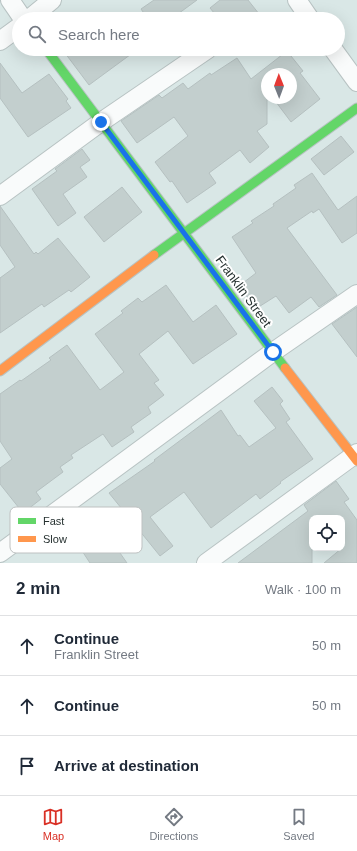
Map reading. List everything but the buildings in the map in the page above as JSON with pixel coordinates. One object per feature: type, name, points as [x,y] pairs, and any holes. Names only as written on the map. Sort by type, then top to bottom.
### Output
[{"type":"street","points":[[10,0],[18,12]]},
{"type":"street","points":[[37,12],[52,0]]},
{"type":"street","points":[[296,0],[305,12]]},
{"type":"street","points":[[0,40],[12,32]]},
{"type":"street","name":"Franklin Street","points":[[51,56],[273,352],[356,456]]},
{"type":"street","points":[[0,196],[101,122],[198,56]]},
{"type":"street","points":[[337,56],[357,82]]},
{"type":"street","points":[[0,371],[184,232],[357,108]]},
{"type":"street","points":[[62,507],[273,352],[357,294]]},
{"type":"street","points":[[206,563],[356,456]]},
{"type":"street","points":[[0,553],[10,546]]},
{"type":"traffic: fast","points":[[51,56],[285,368]]},
{"type":"traffic: fast","points":[[154,255],[357,108]]},
{"type":"traffic: slow","points":[[0,371],[154,255]]},
{"type":"traffic: slow","points":[[285,368],[357,461]]},
{"type":"route","points":[[101,122],[273,352]]}]
